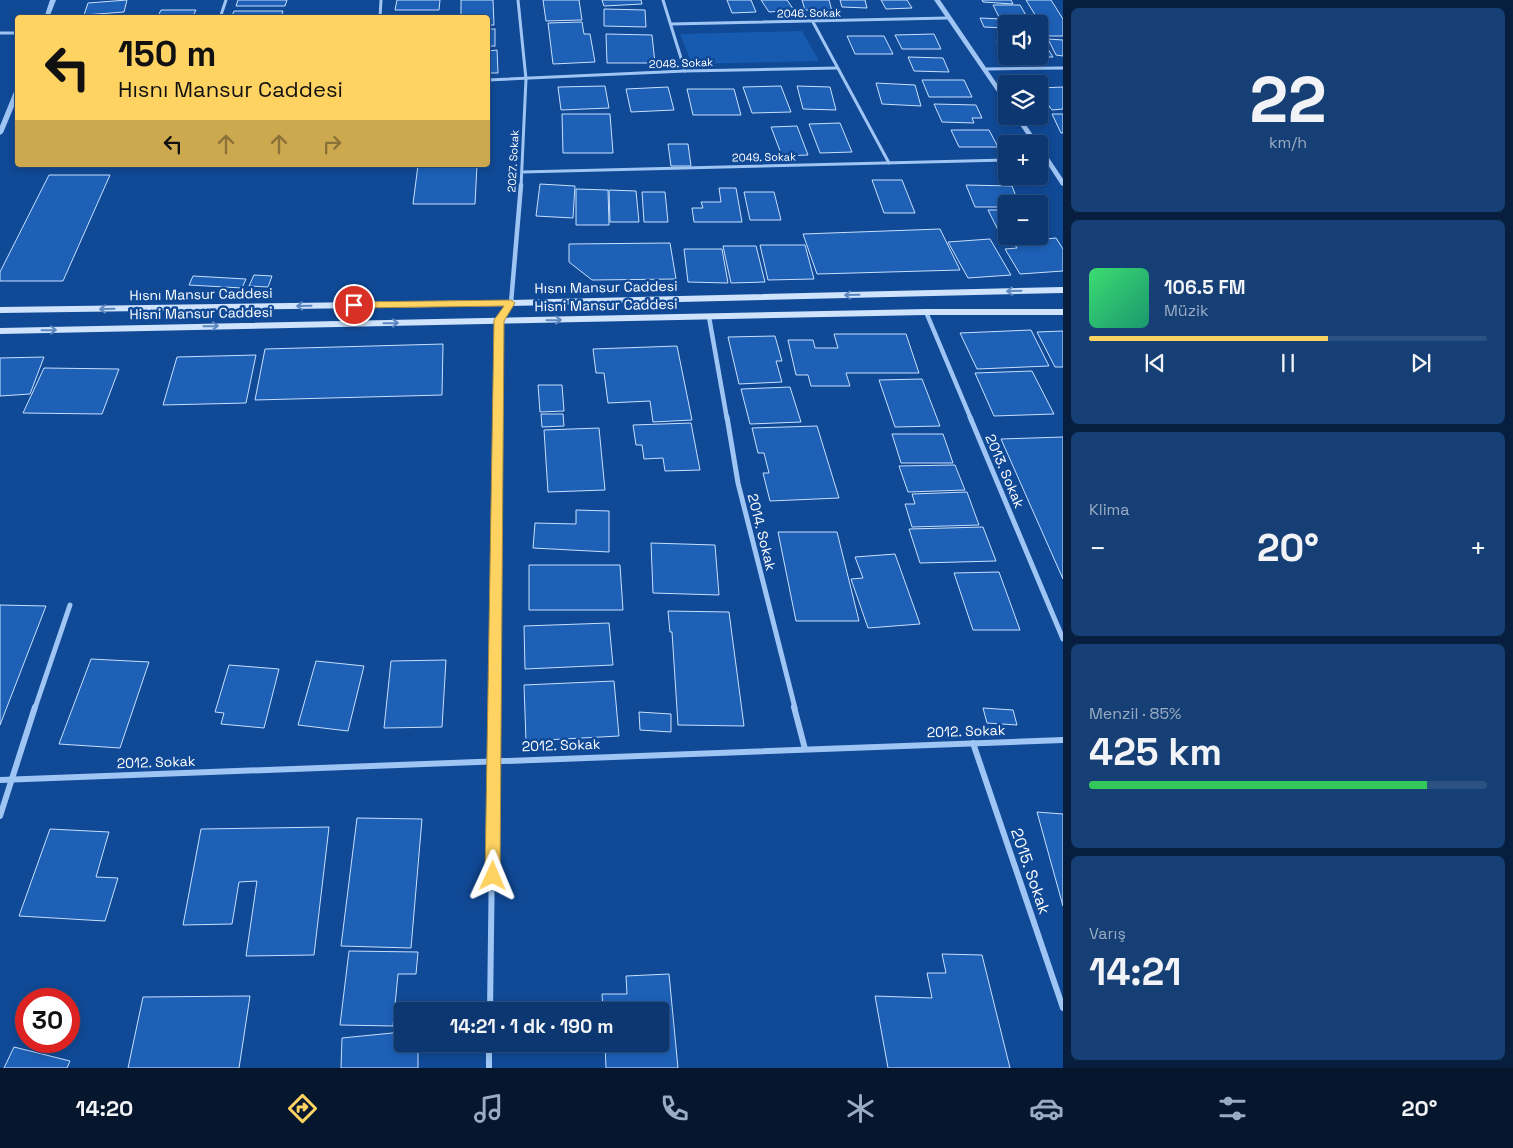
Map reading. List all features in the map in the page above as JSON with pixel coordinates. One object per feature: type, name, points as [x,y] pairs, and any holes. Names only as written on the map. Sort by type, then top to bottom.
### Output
[{"type":"main road","name":"Hısnı Mansur Caddesi","points":[[0,310],[511,303],[1063,290]]},
{"type":"main road","name":"Hisni Mansur Caddesi","points":[[0,330],[926,312],[1063,312]]},
{"type":"street","points":[[47,15],[53,0]]},
{"type":"street","points":[[221,15],[226,0]]},
{"type":"street","points":[[380,15],[382,0]]},
{"type":"street","name":"2027. Sokak","points":[[511,303],[522,172],[526,79],[518,0]]},
{"type":"street","points":[[664,0],[685,71]]},
{"type":"street","points":[[936,0],[998,89]]},
{"type":"street","name":"2046. Sokak","points":[[671,24],[947,18]]},
{"type":"street","points":[[813,22],[889,163]]},
{"type":"street","points":[[0,33],[15,33]]},
{"type":"street","name":"2048. Sokak","points":[[490,80],[685,71],[837,68]]},
{"type":"street","points":[[984,69],[1063,68]]},
{"type":"street","points":[[0,132],[3,118],[15,95]]},
{"type":"street","name":"2049. Sokak","points":[[522,172],[998,160]]},
{"type":"street","points":[[1048,160],[1063,184]]},
{"type":"street","points":[[490,1002],[495,760],[499,320],[511,303]]},
{"type":"street","name":"2013. Sokak","points":[[926,312],[1063,639]]},
{"type":"street","name":"2014. Sokak","points":[[709,317],[738,483],[805,749]]},
{"type":"street","points":[[0,816],[10,780],[70,606]]},
{"type":"street","name":"2012. Sokak","points":[[0,780],[1063,740]]},
{"type":"street","name":"2015. Sokak","points":[[973,743],[1063,1008]]},
{"type":"street","points":[[489,1052],[489,1068]]},
{"type":"shaded area","points":[[802,31],[819,61],[692,64],[680,34]]},
{"type":"building","points":[[127,0],[124,12],[84,15],[88,3]]},
{"type":"building","points":[[238,0],[287,0],[285,6],[236,6]]},
{"type":"building","points":[[397,0],[440,0],[439,10],[395,10]]},
{"type":"building","points":[[461,0],[493,0],[494,25],[490,25],[490,15],[461,15]]},
{"type":"building","points":[[543,0],[579,0],[582,20],[546,21]]},
{"type":"building","points":[[602,0],[641,0],[642,4],[604,6]]},
{"type":"building","points":[[727,0],[751,0],[756,12],[732,13]]},
{"type":"building","points":[[761,0],[787,0],[794,10],[769,12]]},
{"type":"building","points":[[802,0],[829,0],[832,11],[805,10]]},
{"type":"building","points":[[840,0],[865,0],[867,8],[842,7]]},
{"type":"building","points":[[881,0],[907,0],[912,8],[886,9]]},
{"type":"building","points":[[982,0],[1011,0],[1013,4],[983,2]]},
{"type":"building","points":[[1026,0],[1051,0],[1063,19],[1063,36],[1048,36],[1048,15],[1035,15]]},
{"type":"building","points":[[993,5],[1020,5],[1026,15],[998,15]]},
{"type":"building","points":[[604,9],[645,10],[646,27],[604,26]]},
{"type":"building","points":[[161,10],[196,10],[194,15],[158,15]]},
{"type":"building","points":[[234,11],[283,11],[282,15],[232,15]]},
{"type":"building","points":[[980,18],[998,19],[998,28],[984,27]]},
{"type":"building","points":[[582,22],[584,34],[590,34],[595,62],[553,64],[548,23]]},
{"type":"building","points":[[490,29],[495,29],[495,46],[490,46]]},
{"type":"building","points":[[606,34],[652,35],[655,63],[607,63]]},
{"type":"building","points":[[934,34],[941,49],[902,49],[895,35]]},
{"type":"building","points":[[847,36],[884,36],[893,54],[855,54]]},
{"type":"building","points":[[1048,39],[1063,40],[1063,56],[1056,55]]},
{"type":"building","points":[[1048,49],[1053,57],[1048,57]]},
{"type":"building","points":[[497,50],[498,73],[490,73],[490,51]]},
{"type":"building","points":[[908,57],[943,58],[949,72],[914,71]]},
{"type":"building","points":[[922,80],[964,80],[972,97],[929,97]]},
{"type":"building","points":[[876,83],[915,85],[921,106],[882,104]]},
{"type":"building","points":[[605,86],[609,108],[561,110],[558,87]]},
{"type":"building","points":[[781,86],[791,112],[752,113],[743,87]]},
{"type":"building","points":[[797,86],[830,87],[836,110],[803,109]]},
{"type":"building","points":[[668,87],[674,110],[631,112],[626,89]]},
{"type":"building","points":[[1063,87],[1063,109],[1052,110],[1048,104],[1048,88]]},
{"type":"building","points":[[687,89],[734,89],[741,115],[693,115]]},
{"type":"building","points":[[934,104],[976,105],[982,118],[972,118],[974,123],[942,122]]},
{"type":"building","points":[[562,114],[610,114],[613,153],[563,153]]},
{"type":"building","points":[[1052,114],[1063,114],[1063,133],[1061,133]]},
{"type":"building","points":[[840,123],[852,152],[820,153],[809,124]]},
{"type":"building","points":[[797,126],[808,155],[782,156],[771,127]]},
{"type":"building","points":[[951,130],[989,130],[998,147],[959,147]]},
{"type":"building","points":[[668,144],[688,144],[691,166],[671,166]]},
{"type":"building","points":[[418,167],[477,167],[475,204],[413,204]]},
{"type":"building","points":[[49,175],[110,175],[63,281],[0,281],[0,272]]},
{"type":"building","points":[[872,180],[902,180],[915,213],[884,213]]},
{"type":"building","points":[[540,184],[575,186],[573,218],[536,216]]},
{"type":"building","points":[[966,185],[1012,186],[1016,195],[998,195],[998,207],[975,207]]},
{"type":"building","points":[[719,188],[736,188],[742,222],[694,222],[692,208],[703,208],[701,202],[721,202]]},
{"type":"building","points":[[576,189],[608,190],[609,225],[576,225]]},
{"type":"building","points":[[609,190],[636,191],[639,222],[610,222]]},
{"type":"building","points":[[642,192],[665,192],[668,222],[644,222]]},
{"type":"building","points":[[744,192],[774,192],[781,220],[750,220]]},
{"type":"building","points":[[988,210],[998,210],[998,230]]},
{"type":"building","points":[[940,229],[960,270],[817,274],[803,234]]},
{"type":"building","points":[[1056,238],[1063,249],[1063,271],[1020,274],[1005,249],[1017,248],[1015,245],[1048,245],[1048,239]]},
{"type":"building","points":[[990,239],[1011,275],[968,278],[948,242]]},
{"type":"building","points":[[670,243],[676,279],[592,280],[569,262],[569,244]]},
{"type":"building","points":[[760,245],[805,245],[814,279],[768,280]]},
{"type":"building","points":[[723,246],[756,246],[765,282],[731,283]]},
{"type":"building","points":[[684,249],[722,249],[728,283],[688,282]]},
{"type":"building","points":[[254,275],[272,276],[268,287],[249,286]]},
{"type":"building","points":[[193,276],[246,279],[242,288],[189,285]]},
{"type":"building","points":[[1031,330],[1049,366],[977,369],[960,333]]},
{"type":"building","points":[[1063,331],[1063,367],[1055,367],[1037,332]]},
{"type":"building","points":[[834,334],[906,334],[919,373],[846,373],[850,386],[811,386],[808,375],[796,375],[788,340],[813,340],[815,348],[838,348]]},
{"type":"building","points":[[775,336],[782,361],[776,361],[782,382],[739,384],[728,337]]},
{"type":"building","points":[[443,344],[442,395],[255,400],[265,349]]},
{"type":"building","points":[[677,346],[692,420],[653,422],[650,401],[608,403],[604,373],[596,373],[593,349]]},
{"type":"building","points":[[256,355],[246,403],[163,405],[177,357]]},
{"type":"building","points":[[44,357],[30,394],[0,396],[0,358]]},
{"type":"building","points":[[44,368],[119,369],[102,414],[23,413]]},
{"type":"building","points":[[1032,371],[1054,414],[994,416],[975,373]]},
{"type":"building","points":[[922,379],[940,426],[895,427],[879,380]]},
{"type":"building","points":[[538,385],[562,385],[564,411],[540,412]]},
{"type":"building","points":[[790,387],[801,422],[750,424],[741,389]]},
{"type":"building","points":[[541,414],[563,414],[564,426],[542,427]]},
{"type":"building","points":[[691,423],[700,470],[665,471],[663,458],[644,459],[642,445],[636,445],[633,425]]},
{"type":"building","points":[[817,426],[839,498],[770,501],[763,473],[769,473],[764,453],[758,453],[752,428]]},
{"type":"building","points":[[599,428],[605,490],[548,492],[544,430]]},
{"type":"building","points":[[892,434],[943,434],[953,463],[901,463]]},
{"type":"building","points":[[1063,437],[1063,579],[1001,439]]},
{"type":"building","points":[[955,465],[965,490],[908,492],[899,466]]},
{"type":"building","points":[[967,492],[979,525],[912,527],[905,504],[915,504],[912,494]]},
{"type":"building","points":[[576,510],[609,511],[609,552],[533,548],[535,523],[576,524]]},
{"type":"building","points":[[983,527],[996,561],[920,563],[909,529]]},
{"type":"building","points":[[778,532],[837,532],[859,621],[796,621]]},
{"type":"building","points":[[651,543],[715,545],[719,595],[653,593]]},
{"type":"building","points":[[895,554],[920,624],[868,628],[851,579],[863,578],[855,557]]},
{"type":"building","points":[[529,565],[620,565],[623,610],[529,610]]},
{"type":"building","points":[[999,572],[1020,630],[973,630],[954,573]]},
{"type":"building","points":[[0,605],[46,606],[0,725]]},
{"type":"building","points":[[668,611],[729,612],[744,726],[678,725],[672,632],[670,632]]},
{"type":"building","points":[[609,623],[613,665],[525,669],[524,626]]},
{"type":"building","points":[[91,659],[149,662],[120,748],[59,744]]},
{"type":"building","points":[[446,660],[442,727],[384,728],[391,661]]},
{"type":"building","points":[[316,661],[364,666],[348,731],[298,725]]},
{"type":"building","points":[[229,665],[279,669],[264,728],[221,724],[224,713],[215,712]]},
{"type":"building","points":[[614,681],[619,736],[526,741],[524,685]]},
{"type":"building","points":[[983,708],[1013,710],[1017,725],[987,723]]},
{"type":"building","points":[[639,712],[671,714],[671,732],[640,730]]},
{"type":"building","points":[[1037,812],[1063,814],[1063,906]]},
{"type":"building","points":[[357,818],[422,819],[411,948],[341,946]]},
{"type":"building","points":[[329,827],[314,955],[246,956],[257,881],[239,882],[232,924],[183,925],[201,829]]},
{"type":"building","points":[[50,829],[109,832],[96,877],[118,878],[105,921],[19,916]]},
{"type":"building","points":[[349,951],[418,952],[416,974],[398,974],[393,1026],[340,1025]]},
{"type":"building","points":[[942,954],[982,955],[1010,1068],[888,1068],[875,996],[932,998],[927,973],[946,973]]},
{"type":"building","points":[[669,974],[678,1068],[606,1068],[605,1052],[669,1052],[669,1002],[602,1002],[602,994],[627,994],[626,976]]},
{"type":"building","points":[[250,996],[239,1068],[128,1068],[143,997]]},
{"type":"building","points":[[394,1033],[394,1052],[418,1052],[418,1068],[341,1068],[342,1038]]},
{"type":"building","points":[[14,1047],[15,1053],[38,1053],[70,1061],[67,1068],[4,1068]]},
{"type":"route","points":[[354,305],[511,303],[499,320],[493,876]]}]
